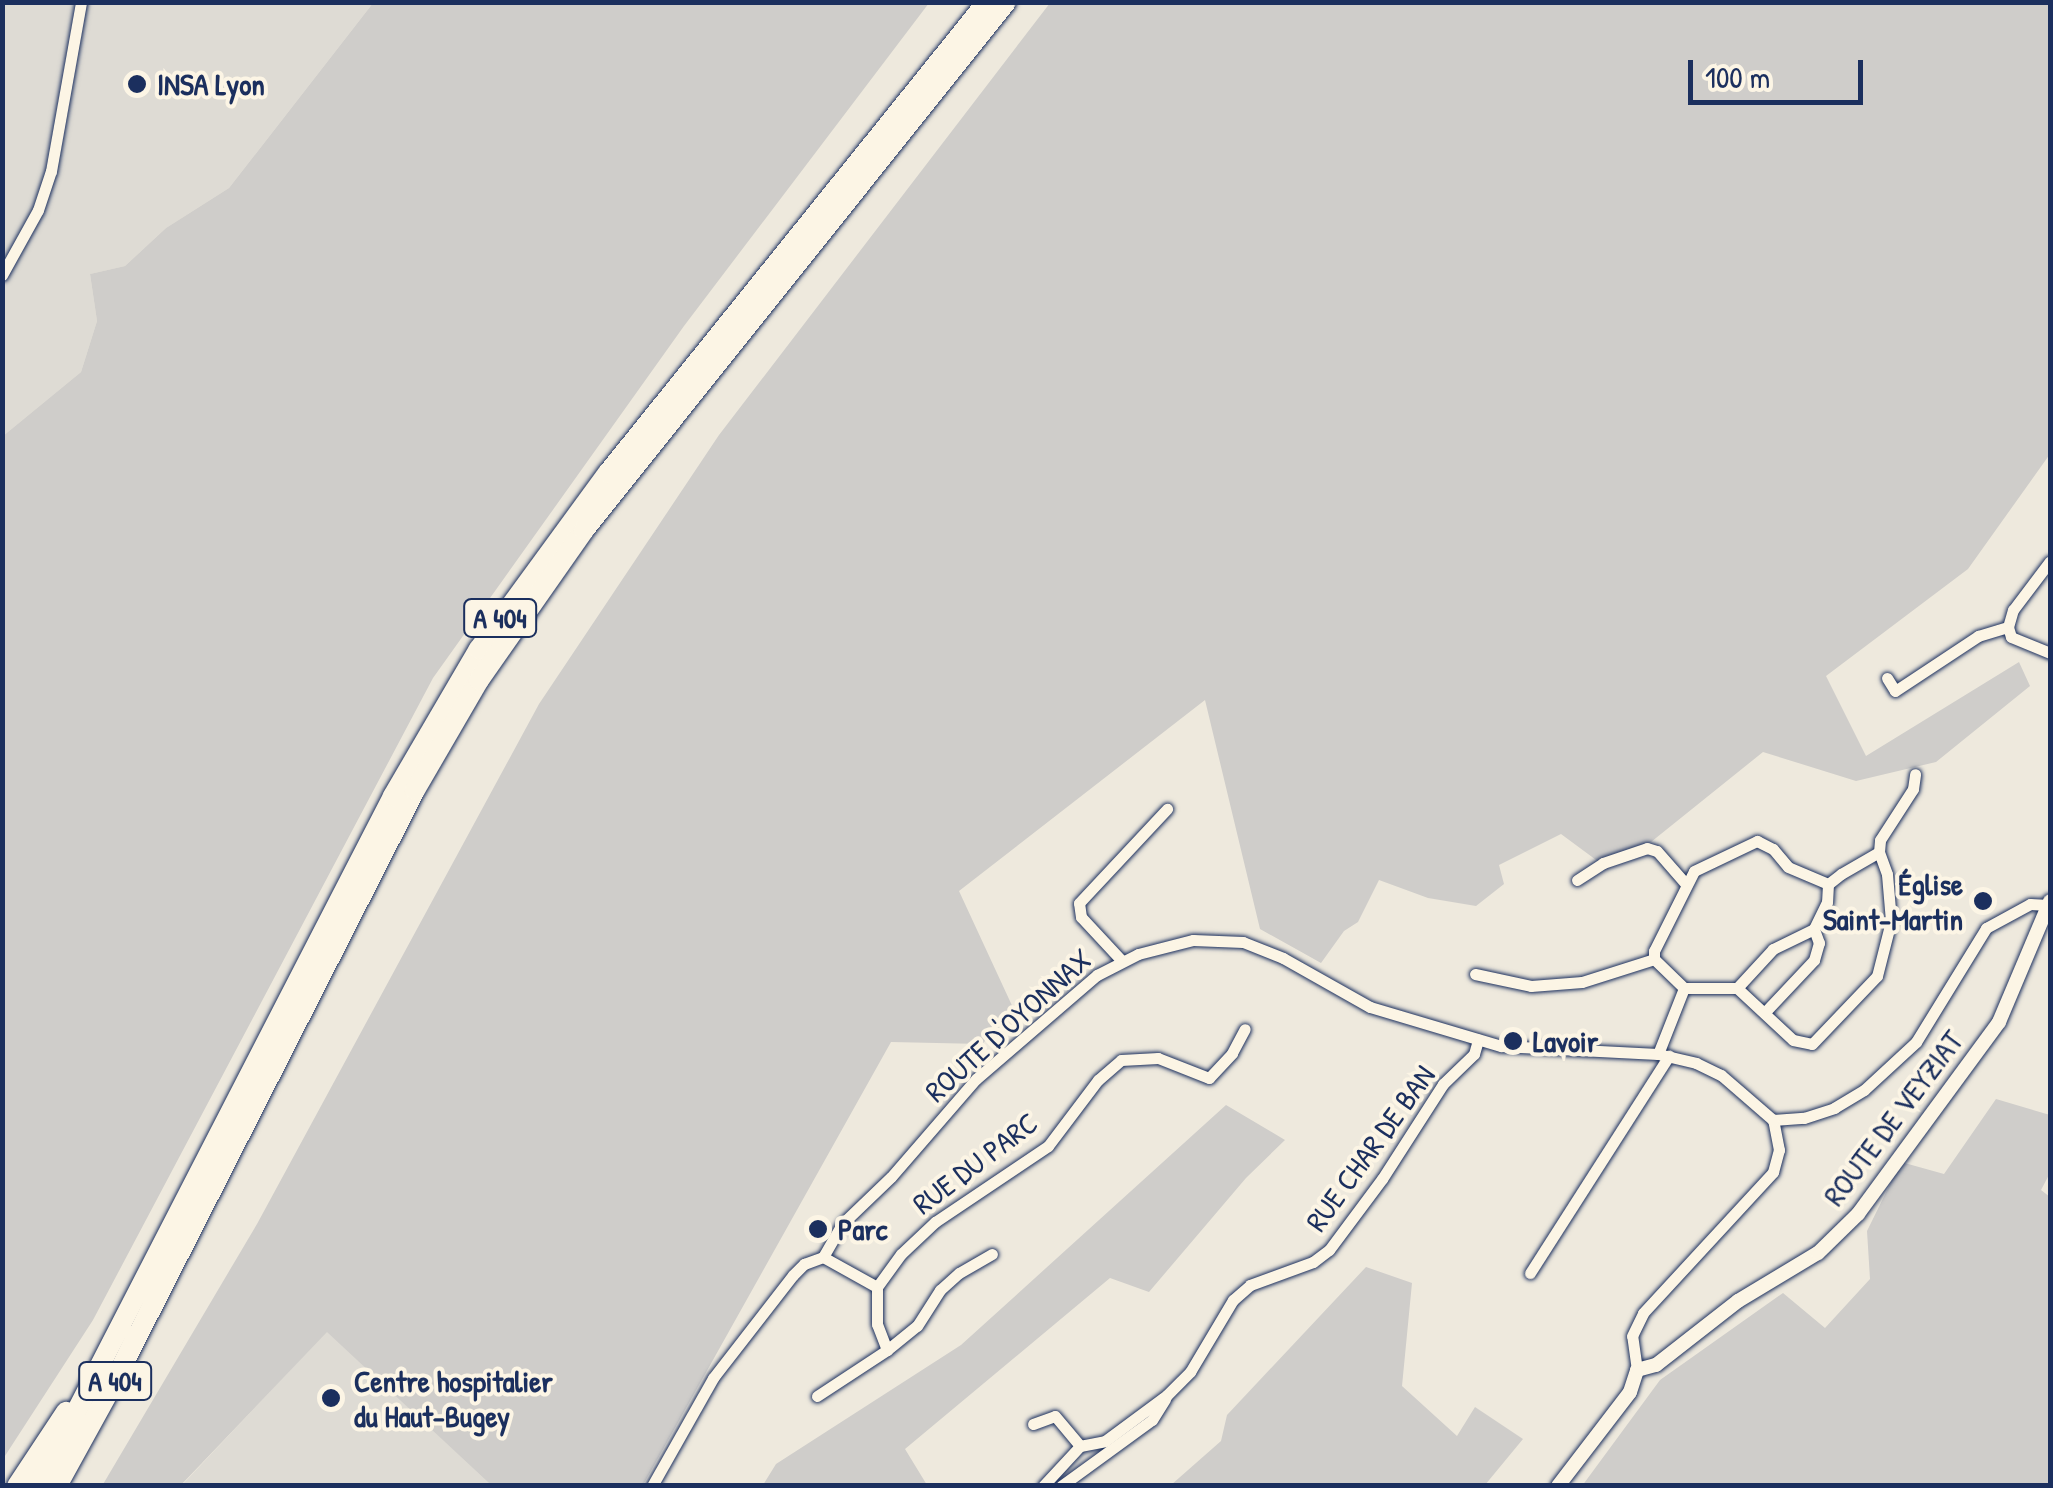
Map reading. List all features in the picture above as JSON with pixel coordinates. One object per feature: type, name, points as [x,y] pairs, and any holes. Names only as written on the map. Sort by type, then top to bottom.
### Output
[{"type":"highway","name":"A 404","points":[[38,1486],[393,796],[479,648],[608,472],[986,2]]},
{"type":"highway","name":"A 404","points":[[57,1486],[415,790],[506,637],[613,492],[1006,2]]},
{"type":"highway","points":[[73,1486],[169,1274]]},
{"type":"highway","points":[[17,1486],[132,1309]]},
{"type":"street","points":[[2,275],[38,210],[51,172],[81,2]]},
{"type":"street","points":[[2050,562],[2013,610],[2008,628],[2011,637],[2050,654]]},
{"type":"street","points":[[1887,678],[1895,691],[1978,636],[2008,628]]},
{"type":"street","points":[[1654,960],[1684,988],[1737,988],[1766,1011],[1792,1040],[1807,1046],[1868,990],[1884,958],[1891,921],[1880,840],[1913,789],[1915,774]]},
{"type":"street","points":[[1122,960],[1082,916],[1079,904],[1167,809]]},
{"type":"street","points":[[1654,960],[1685,883],[1699,867],[1757,841],[1773,849],[1788,868],[1828,884]]},
{"type":"street","points":[[1577,880],[1603,863],[1647,848],[1658,852],[1685,883]]},
{"type":"street","points":[[1828,884],[1879,852]]},
{"type":"street","points":[[1737,988],[1773,949],[1814,928],[1826,902],[1828,884]]},
{"type":"street","points":[[1558,1486],[1630,1392],[1636,1370],[1632,1336],[1643,1313],[1773,1172],[1779,1150],[1773,1120],[1818,1114],[1864,1090],[1930,1024],[1971,946],[1986,928],[2030,904],[2050,903]]},
{"type":"street","name":"ROUTE DE VEYZIAT","points":[[1636,1370],[1656,1365],[1738,1301],[1818,1253],[1858,1214],[1999,1022],[2050,903]]},
{"type":"street","points":[[1766,1011],[1814,960],[1819,943],[1814,928]]},
{"type":"street","name":"ROUTE D'OYONNAX","points":[[652,1486],[713,1378],[750,1325],[804,1264],[823,1257],[843,1223],[891,1176],[965,1090],[1054,1010],[1122,960],[1194,940],[1243,942],[1283,958],[1370,1008],[1478,1040],[1528,1050],[1663,1055],[1721,1074],[1773,1120]]},
{"type":"street","points":[[1475,974],[1532,986],[1582,982],[1654,960]]},
{"type":"street","points":[[1530,1273],[1663,1055],[1684,988]]},
{"type":"street","name":"RUE DU PARC","points":[[878,1286],[901,1254],[935,1222],[1048,1146],[1098,1080],[1121,1060],[1158,1058],[1209,1078],[1232,1053],[1245,1029]]},
{"type":"street","name":"RUE CHAR DE BAN","points":[[1043,1486],[1080,1446],[1104,1441],[1190,1372],[1233,1300],[1266,1276],[1313,1262],[1329,1250],[1382,1179],[1443,1084],[1474,1054],[1478,1040]]},
{"type":"street","points":[[817,1396],[917,1326],[940,1290],[959,1273],[992,1254]]},
{"type":"street","points":[[823,1257],[878,1286],[877,1324],[887,1350]]},
{"type":"street","name":"RUE CHAR DE BAN","points":[[1060,1486],[1152,1420],[1166,1395]]},
{"type":"street","points":[[1033,1424],[1055,1416],[1080,1446]]},
{"type":"shaded area","points":[[3,3],[373,3],[229,188],[166,228],[125,266],[90,274],[97,321],[81,372],[3,436]]},
{"type":"shaded area","points":[[373,3],[929,3],[684,326],[433,678],[93,1320],[3,1459],[3,436],[81,372],[97,321],[90,274],[125,266],[166,228],[229,188]]},
{"type":"shaded area","points":[[1050,3],[2050,3],[2050,454],[1968,569],[1826,676],[1866,756],[2019,662],[2030,686],[1936,762],[1856,781],[1763,752],[1646,846],[1607,868],[1561,834],[1499,865],[1504,884],[1476,906],[1428,898],[1379,880],[1358,922],[1344,931],[1321,963],[1260,929],[1205,700],[959,891],[1015,1012],[982,1044],[891,1042],[643,1485],[491,1485],[327,1332],[181,1485],[102,1486],[257,1224],[539,704],[719,435]]},
{"type":"shaded area","points":[[1996,1099],[2050,1115],[2050,1173],[2041,1190],[2050,1197],[2050,1485],[1582,1486],[1660,1380],[1783,1293],[1825,1328],[1870,1279],[1867,1231],[1901,1162],[1944,1174]]},
{"type":"shaded area","points":[[1226,1105],[1285,1140],[1246,1178],[1149,1292],[1110,1278],[905,1449],[927,1485],[763,1485],[776,1464],[961,1345]]},
{"type":"shaded area","points":[[1366,1267],[1412,1283],[1402,1386],[1457,1436],[1475,1407],[1523,1439],[1485,1485],[1171,1485],[1221,1441],[1227,1415]]},
{"type":"shaded area","name":"Centre hospitalier du Haut-Bugey","points":[[327,1331],[491,1485],[181,1486]]},
{"type":"place","name":"INSA Lyon","points":[[137,84]]},
{"type":"place","name":"Église Saint-Martin","points":[[1983,901]]},
{"type":"place","name":"Lavoir","points":[[1513,1041]]},
{"type":"place","name":"Parc","points":[[818,1229]]},
{"type":"place","name":"Centre hospitalier du Haut-Bugey","points":[[331,1398]]}]
